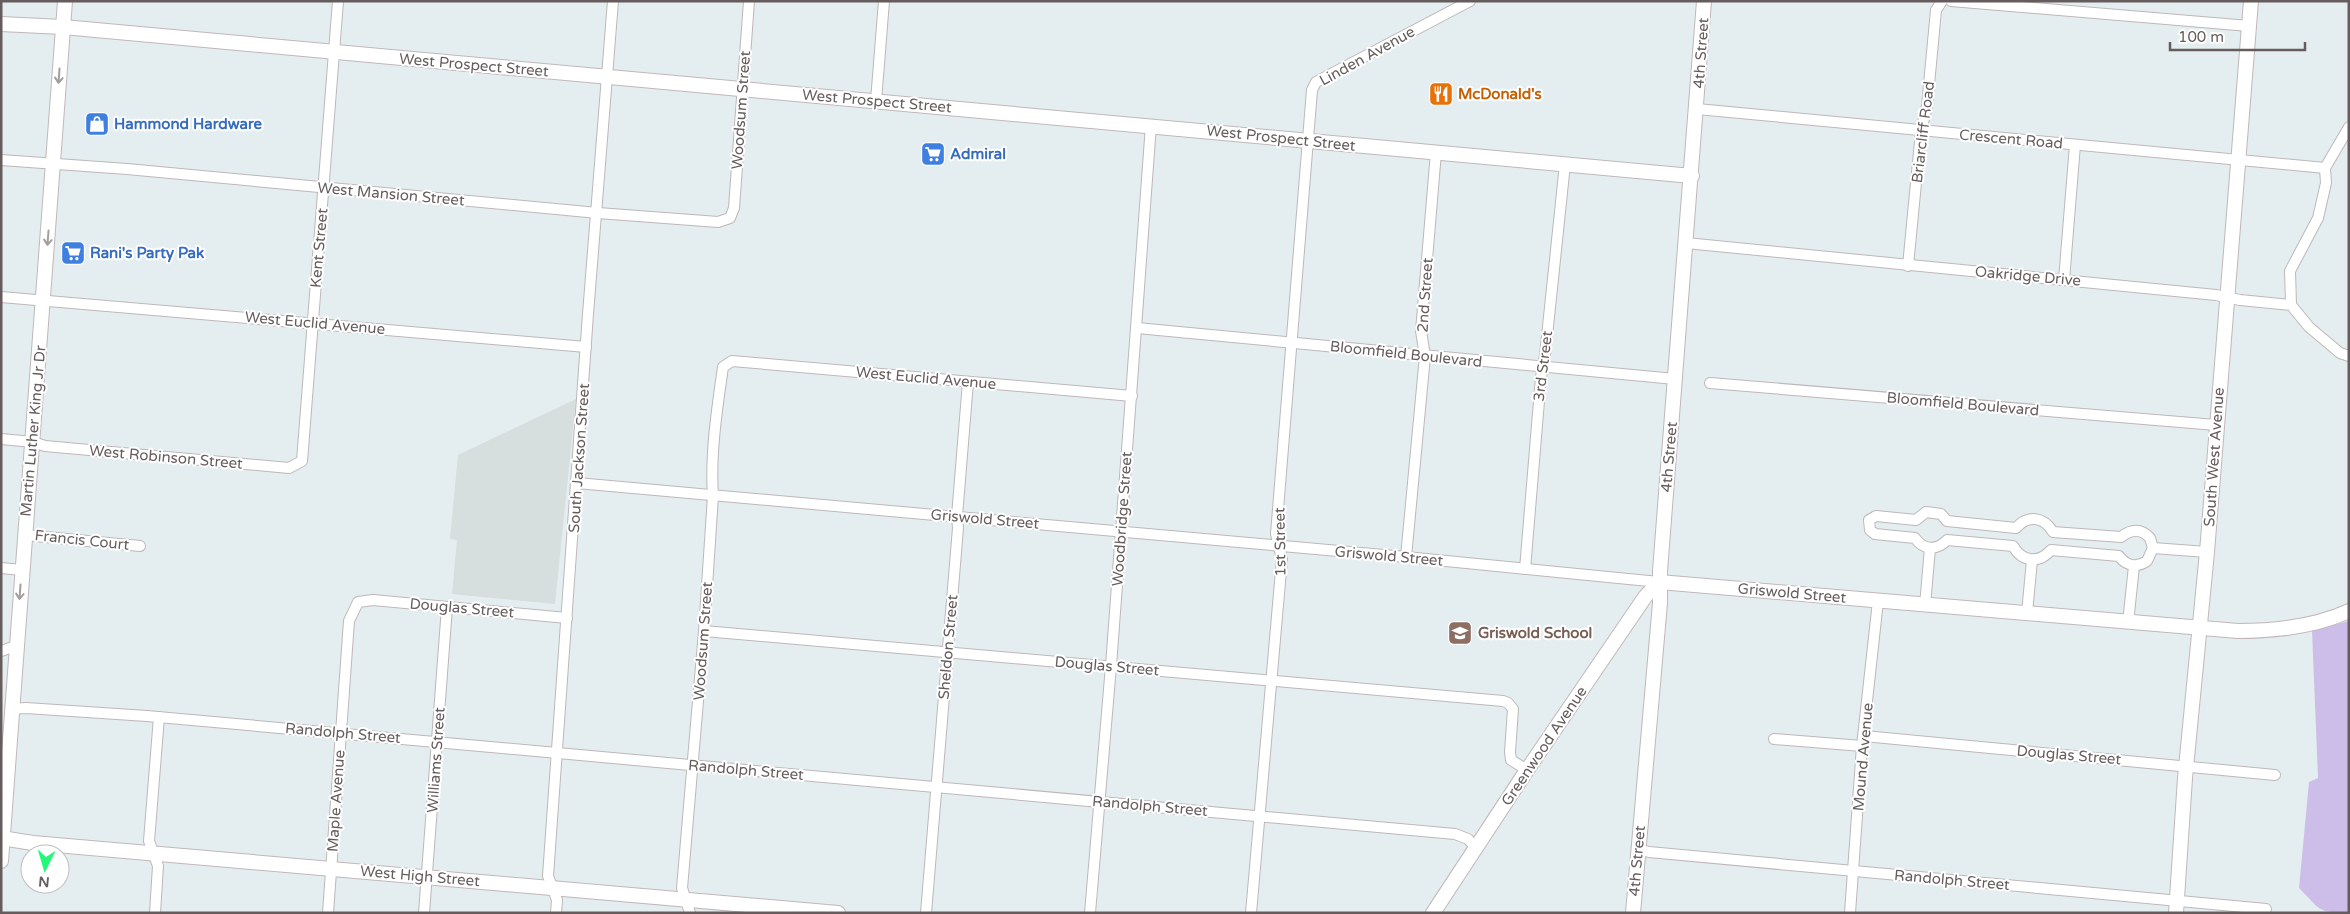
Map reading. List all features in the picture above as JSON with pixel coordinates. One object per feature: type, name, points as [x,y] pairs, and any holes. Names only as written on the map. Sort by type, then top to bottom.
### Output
[{"type":"street","name":"Martin Luther King Jr Dr","points":[[1,861],[65,1]]},
{"type":"street","name":"Kent Street","points":[[299,464],[303,457],[338,1]]},
{"type":"street","name":"South Jackson Street","points":[[556,913],[557,900],[554,887],[548,876],[613,1]]},
{"type":"street","name":"Woodsum Street","points":[[730,218],[734,208],[738,167],[749,1]]},
{"type":"street","points":[[876,101],[884,1]]},
{"type":"street","name":"Linden Avenue","points":[[1307,141],[1312,90],[1316,82],[1470,1]]},
{"type":"street","name":"4th Street","points":[[1633,913],[1660,603],[1659,582],[1692,176],[1704,1]]},
{"type":"street","name":"Briarcliff Road","points":[[1908,266],[1921,131],[1927,106],[1936,10],[1942,1]]},
{"type":"street","points":[[1951,1],[2249,26]]},
{"type":"street","name":"South West Avenue","points":[[2177,907],[2186,765],[2207,552],[2251,1]]},
{"type":"street","name":"West Prospect Street","points":[[1,24],[63,27],[334,53],[742,88],[1692,176]]},
{"type":"street","name":"Crescent Road","points":[[1697,109],[2325,168]]},
{"type":"street","name":"Woodbridge Street","points":[[1090,913],[1132,396],[1150,125]]},
{"type":"street","points":[[2349,127],[2325,168],[2326,183],[2318,218],[2290,271],[2291,305],[2309,327],[2324,337],[2340,353],[2349,356]]},
{"type":"street","name":"1st Street","points":[[1251,913],[1282,558],[1276,534],[1307,141]]},
{"type":"street","points":[[2064,280],[2075,145]]},
{"type":"street","name":"2nd Street","points":[[1406,557],[1425,356],[1421,331],[1436,152]]},
{"type":"street","name":"West Mansion Street","points":[[1,160],[52,163],[598,213],[718,222],[730,218]]},
{"type":"street","name":"3rd Street","points":[[1525,569],[1542,367],[1565,164]]},
{"type":"street","name":"Oakridge Drive","points":[[1686,243],[2226,296],[2291,305]]},
{"type":"street","name":"West Euclid Avenue","points":[[1,297],[586,347]]},
{"type":"street","name":"Bloomfield Boulevard","points":[[1137,328],[1675,379]]},
{"type":"street","name":"West Euclid Avenue","points":[[723,368],[732,360],[1132,396]]},
{"type":"street","name":"Woodsum Street","points":[[690,913],[682,888],[704,631],[713,496],[712,480],[723,368]]},
{"type":"street","name":"Sheldon Street","points":[[926,913],[958,528],[957,516],[968,382]]},
{"type":"street","name":"Bloomfield Boulevard","points":[[1710,383],[2216,425]]},
{"type":"street","name":"West Robinson Street","points":[[1,439],[33,442],[45,446],[289,468],[299,464]]},
{"type":"street","name":"Griswold Street","points":[[577,483],[1279,545],[1659,582],[2200,628],[2261,631],[2281,629],[2320,621],[2349,611]]},
{"type":"street","points":[[1926,512],[1941,514],[1948,521],[1950,533],[1947,540],[1938,547],[1930,548],[1923,546],[1915,538],[1913,529],[1916,520],[1926,512]]},
{"type":"street","points":[[1915,538],[1875,534],[1870,530],[1869,524],[1870,520],[1876,516],[1916,520]]},
{"type":"street","points":[[2036,518],[2048,524],[2053,532],[2054,543],[2051,550],[2040,559],[2032,560],[2022,557],[2014,546],[2013,533],[2027,519],[2036,518]]},
{"type":"street","points":[[1948,521],[2016,528]]},
{"type":"street","points":[[2051,550],[2119,556],[2126,563],[2134,566],[2147,561],[2153,548],[2150,538],[2137,530],[2127,532],[2118,543],[2119,556]]},
{"type":"street","points":[[2053,532],[2121,538]]},
{"type":"street","name":"Francis Court","points":[[25,535],[140,546]]},
{"type":"street","points":[[1947,540],[2014,546]]},
{"type":"street","points":[[1925,605],[1930,548]]},
{"type":"street","points":[[2153,548],[2207,552]]},
{"type":"street","points":[[2027,613],[2032,560]]},
{"type":"street","points":[[2128,622],[2134,566]]},
{"type":"street","points":[[1,568],[22,570]]},
{"type":"street","name":"Greenwood Avenue","points":[[1433,913],[1527,770],[1645,597],[1659,582]]},
{"type":"street","name":"Douglas Street","points":[[358,602],[373,600],[567,618]]},
{"type":"street","name":"Mound Avenue","points":[[1850,913],[1863,741],[1878,601]]},
{"type":"street","name":"Maple Avenue","points":[[328,913],[349,621],[358,602]]},
{"type":"street","name":"Williams Street","points":[[424,913],[447,607]]},
{"type":"street","name":"Douglas Street","points":[[704,631],[1508,703],[1512,709],[1511,760],[1527,770]]},
{"type":"street","points":[[1,651],[16,646]]},
{"type":"street","name":"Randolph Street","points":[[11,709],[26,708],[159,717],[437,741],[1455,834],[1468,839],[1476,848]]},
{"type":"street","points":[[155,913],[158,866],[149,841],[159,717]]},
{"type":"street","name":"Douglas Street","points":[[1774,739],[1863,741],[2186,765],[2275,775]]},
{"type":"street","name":"West High Street","points":[[2,838],[838,913]]},
{"type":"street","name":"Randolph Street","points":[[1638,849],[1648,852],[2177,907],[2266,909]]},
{"type":"shaded area","points":[[576,399],[555,604],[452,594],[457,540],[450,539],[458,455]]},
{"type":"shaded area","points":[[2349,621],[2349,913],[2325,911],[2299,888],[2309,782],[2318,778],[2312,631]]},
{"type":"place","name":"McDonald's","points":[[1441,94]]},
{"type":"place","name":"Hammond Hardware","points":[[97,124]]},
{"type":"place","name":"Admiral","points":[[933,154]]},
{"type":"place","name":"Rani's Party Pak","points":[[73,253]]},
{"type":"place","name":"Griswold School","points":[[1460,633]]}]
